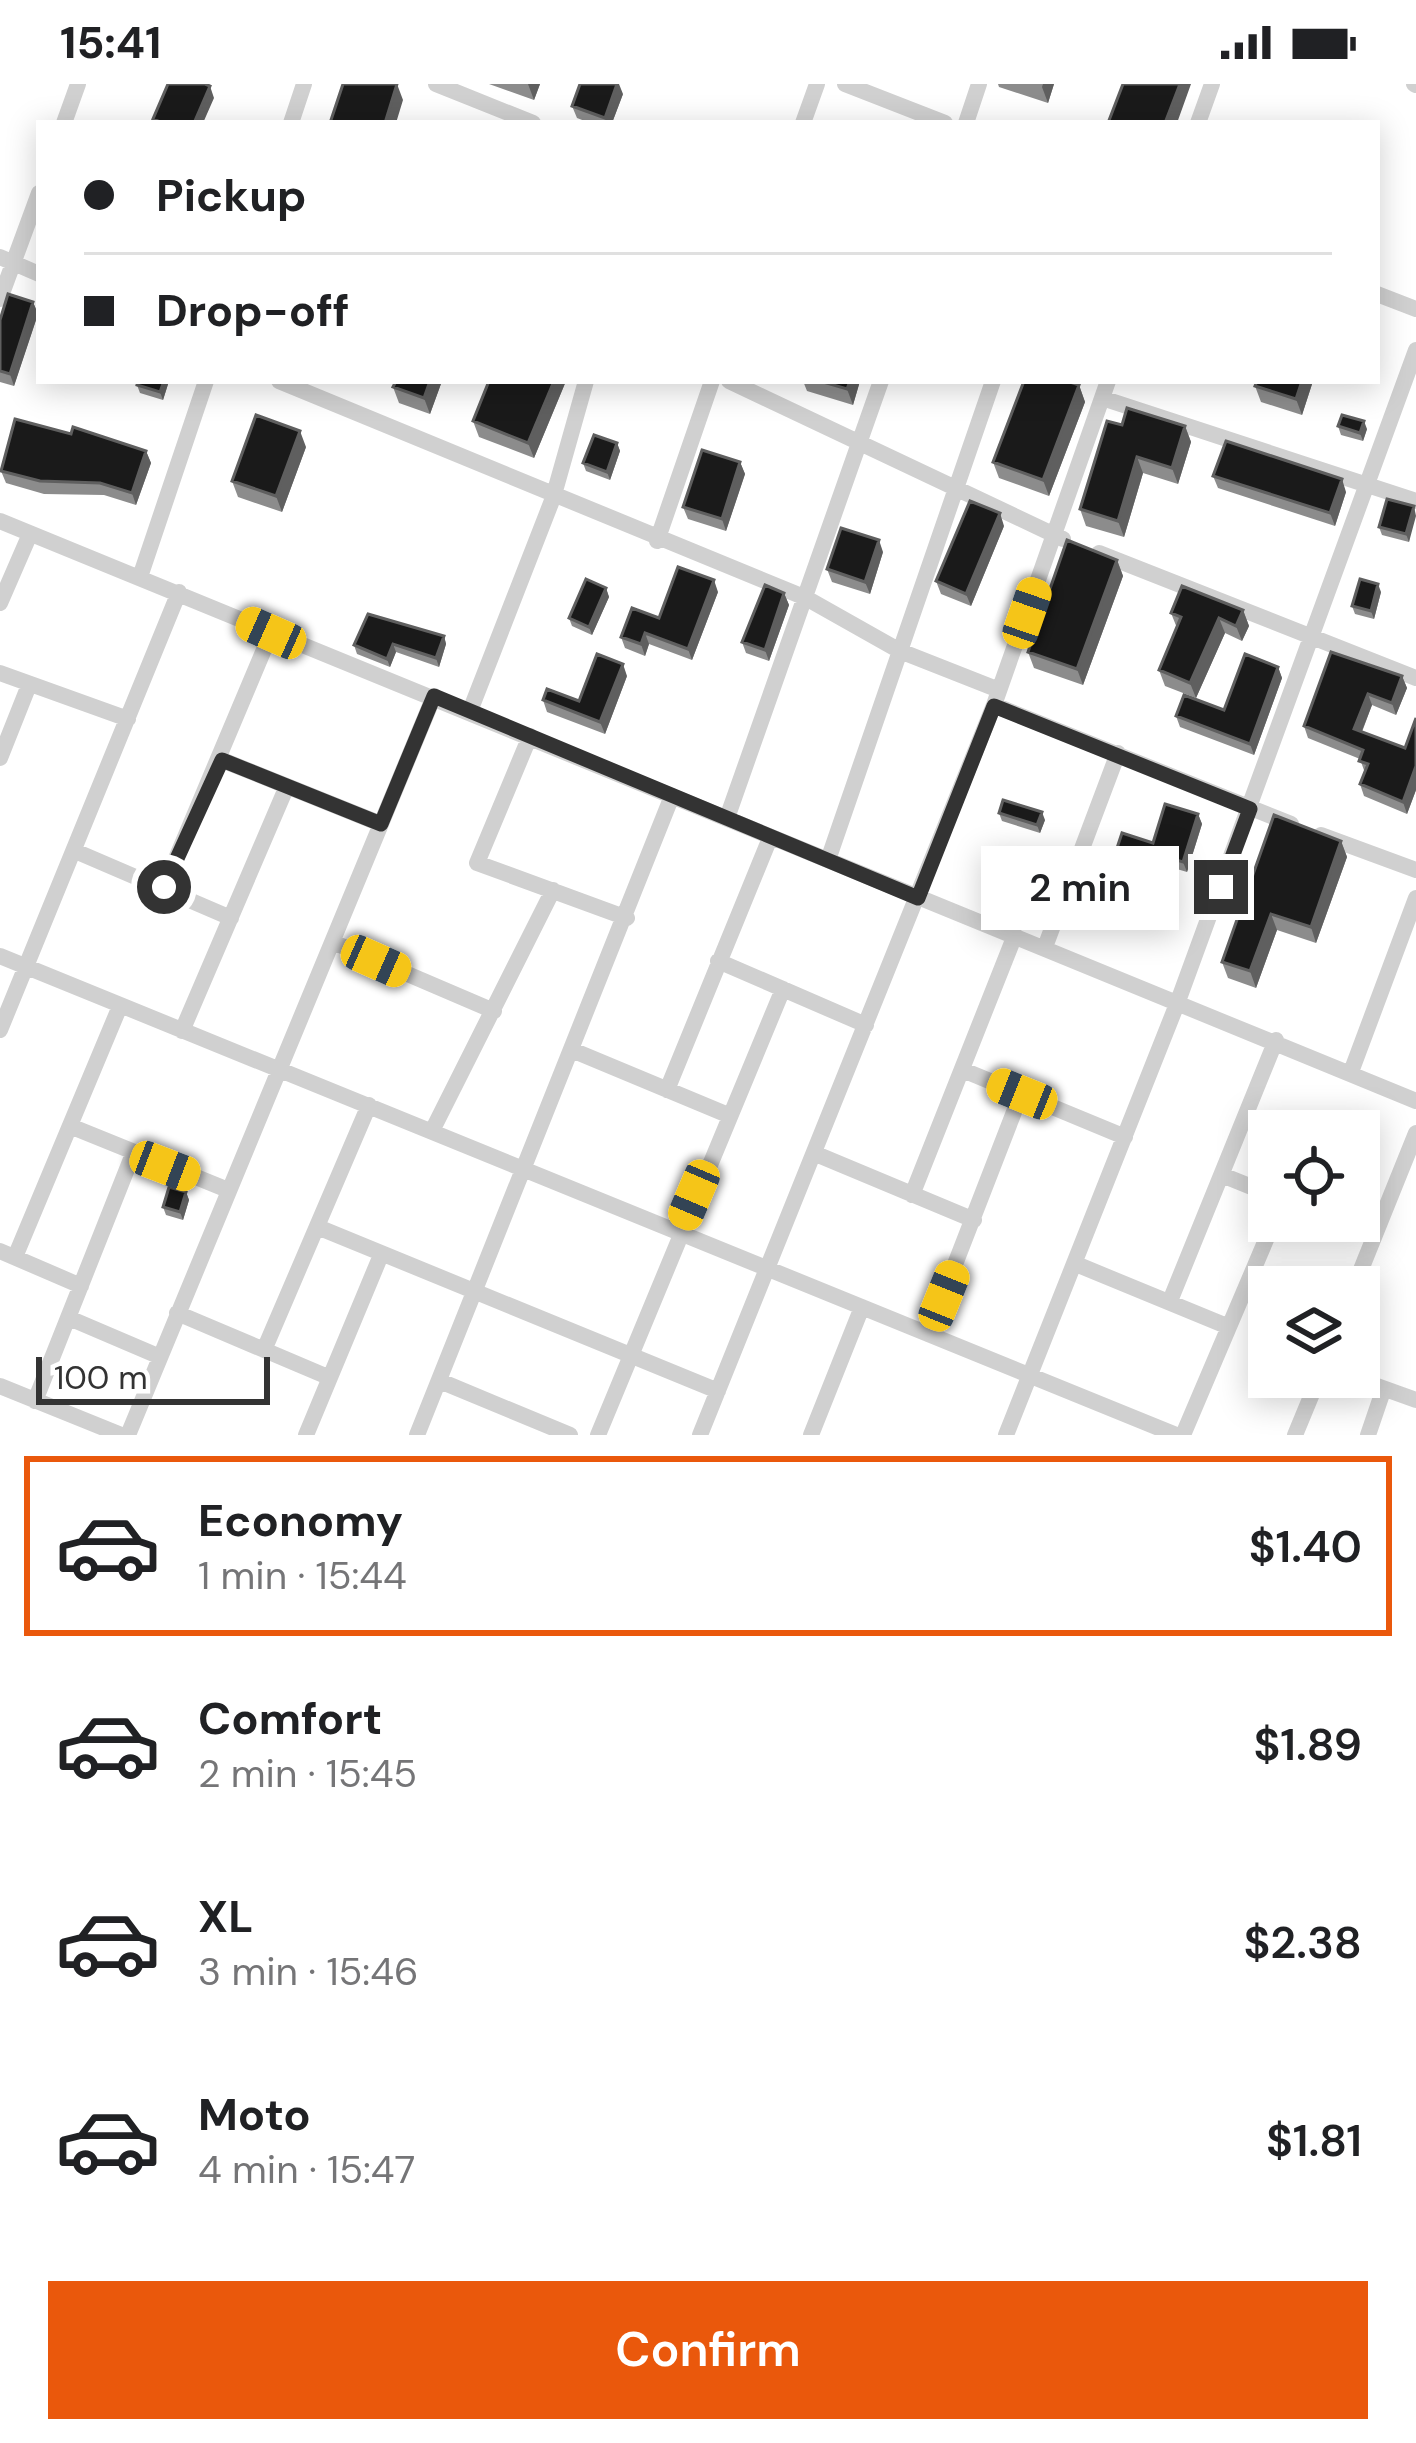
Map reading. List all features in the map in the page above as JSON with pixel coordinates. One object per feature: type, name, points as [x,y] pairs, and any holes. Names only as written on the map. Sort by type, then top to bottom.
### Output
[{"type":"street","points":[[65,120],[78,84]]},
{"type":"street","points":[[292,120],[304,84]]},
{"type":"street","points":[[436,84],[526,120]]},
{"type":"street","points":[[804,120],[818,84]]},
{"type":"street","points":[[845,84],[937,120]]},
{"type":"street","points":[[967,120],[979,84]]},
{"type":"street","points":[[1199,120],[1212,84]]},
{"type":"street","points":[[0,299],[7,260],[36,199]]},
{"type":"street","points":[[7,260],[36,273]]},
{"type":"street","points":[[1380,295],[1416,309]]},
{"type":"street","points":[[1006,1435],[1177,1004],[1416,350]]},
{"type":"street","points":[[140,577],[205,384]]},
{"type":"street","points":[[286,384],[657,541],[806,598],[900,651],[1118,754],[1416,870]]},
{"type":"street","points":[[470,711],[554,498],[585,384]]},
{"type":"street","points":[[657,541],[711,384]]},
{"type":"street","points":[[736,384],[862,440],[953,490],[1054,536],[1416,678]]},
{"type":"street","points":[[727,818],[880,384]]},
{"type":"street","points":[[828,860],[992,384]]},
{"type":"street","points":[[700,1435],[997,698],[1105,390],[1416,501]]},
{"type":"street","points":[[0,521],[1416,1101]]},
{"type":"street","points":[[0,603],[30,534]]},
{"type":"street","points":[[0,1030],[179,592]]},
{"type":"street","points":[[164,887],[222,760],[271,633]]},
{"type":"street","points":[[0,673],[128,718]]},
{"type":"street","points":[[0,758],[29,685]]},
{"type":"street","points":[[0,1386],[124,1435],[335,943],[434,696]]},
{"type":"street","points":[[530,736],[477,863],[627,918]]},
{"type":"street","points":[[1046,947],[1118,754]]},
{"type":"street","points":[[222,760],[381,824]]},
{"type":"street","points":[[182,1031],[287,786]]},
{"type":"street","points":[[417,1435],[672,796]]},
{"type":"street","points":[[667,1090],[770,838]]},
{"type":"street","points":[[75,851],[231,918]]},
{"type":"street","points":[[432,1131],[553,890]]},
{"type":"street","points":[[1351,1072],[1416,898]]},
{"type":"street","points":[[912,1195],[1015,935]]},
{"type":"street","points":[[335,943],[494,1011]]},
{"type":"street","points":[[0,956],[677,1235],[1179,1435],[1265,1242]]},
{"type":"street","points":[[718,961],[866,1025]]},
{"type":"street","points":[[598,1435],[677,1235],[783,989]]},
{"type":"street","points":[[81,1286],[7,1254],[70,1126],[120,1006]]},
{"type":"street","points":[[1170,1301],[1276,1040]]},
{"type":"street","points":[[572,1050],[728,1115]]},
{"type":"street","points":[[963,1070],[1125,1137]]},
{"type":"street","points":[[928,1334],[1022,1094]]},
{"type":"street","points":[[264,1350],[369,1105]]},
{"type":"street","points":[[70,1126],[228,1190]]},
{"type":"street","points":[[1380,1221],[1416,1133]]},
{"type":"street","points":[[35,1402],[133,1154]]},
{"type":"street","points":[[816,1154],[974,1220]]},
{"type":"street","points":[[1222,1175],[1248,1186]]},
{"type":"street","points":[[320,1228],[474,1295],[718,1391]]},
{"type":"street","points":[[306,1435],[381,1255]]},
{"type":"street","points":[[1076,1264],[1229,1327]]},
{"type":"street","points":[[811,1435],[862,1306]]},
{"type":"street","points":[[177,1313],[328,1377]]},
{"type":"street","points":[[69,1318],[158,1356]]},
{"type":"street","points":[[440,1381],[550,1431],[570,1435]]},
{"type":"street","points":[[1380,1390],[1416,1400]]},
{"type":"street","points":[[1368,1435],[1383,1391]]},
{"type":"street","points":[[1295,1435],[1310,1398]]},
{"type":"building","points":[[168,84],[210,86],[195,120],[153,119]]},
{"type":"building","points":[[343,84],[397,84],[386,120],[331,120]]},
{"type":"building","points":[[580,84],[617,84],[605,118],[572,106]]},
{"type":"building","points":[[1123,84],[1180,84],[1166,120],[1109,120]]},
{"type":"building","points":[[8,294],[33,302],[10,374],[0,371],[0,320]]},
{"type":"building","points":[[137,384],[163,384],[160,392]]},
{"type":"building","points":[[394,384],[429,384],[424,398]]},
{"type":"building","points":[[488,384],[553,384],[528,443],[473,421]]},
{"type":"building","points":[[1023,384],[1079,385],[1043,480],[993,462]]},
{"type":"building","points":[[1256,384],[1301,384],[1296,399]]},
{"type":"building","points":[[1127,408],[1185,426],[1172,468],[1137,457],[1118,521],[1080,509],[1107,421],[1122,425]]},
{"type":"building","points":[[256,415],[300,431],[276,496],[232,481]]},
{"type":"building","points":[[1342,415],[1364,421],[1360,433],[1338,426]]},
{"type":"building","points":[[15,419],[71,434],[73,427],[146,451],[132,493],[100,483],[40,481],[1,471]]},
{"type":"building","points":[[594,435],[617,443],[607,472],[583,463]]},
{"type":"building","points":[[1226,441],[1342,479],[1330,513],[1213,476]]},
{"type":"building","points":[[702,450],[740,462],[722,519],[683,507]]},
{"type":"building","points":[[1387,499],[1414,506],[1406,534],[1379,527]]},
{"type":"building","points":[[970,501],[1000,513],[966,594],[936,581]]},
{"type":"building","points":[[841,528],[879,540],[865,582],[827,569]]},
{"type":"building","points":[[1067,540],[1117,560],[1077,669],[1028,652]]},
{"type":"building","points":[[678,567],[714,580],[688,649],[645,633],[641,644],[621,637],[632,608],[659,618]]},
{"type":"building","points":[[586,579],[606,588],[589,627],[569,618]]},
{"type":"building","points":[[1360,579],[1378,584],[1371,611],[1352,606]]},
{"type":"building","points":[[765,585],[784,593],[765,650],[742,642]]},
{"type":"building","points":[[1182,586],[1243,610],[1236,626],[1219,618],[1190,683],[1159,670],[1181,617],[1171,613]]},
{"type":"building","points":[[368,614],[444,636],[436,658],[393,644],[387,659],[354,645]]},
{"type":"building","points":[[1331,652],[1402,676],[1392,703],[1368,694],[1354,729],[1405,748],[1416,718],[1416,766],[1403,802],[1360,784],[1368,764],[1359,761],[1363,750],[1304,726]]},
{"type":"building","points":[[597,654],[623,664],[600,722],[543,700],[547,689],[579,701]]},
{"type":"building","points":[[1245,654],[1278,667],[1250,744],[1176,716],[1184,695],[1224,710]]},
{"type":"building","points":[[1003,800],[1042,812],[1037,825],[999,813]]},
{"type":"building","points":[[1165,804],[1198,814],[1183,862],[1156,854],[1139,900],[1117,891],[1129,859],[1115,854],[1122,833],[1153,843]]},
{"type":"building","points":[[1274,815],[1341,841],[1311,927],[1271,914],[1250,971],[1222,962]]},
{"type":"building","points":[[169,1187],[186,1192],[180,1212],[163,1207]]},
{"type":"route","points":[[164,887],[222,760],[381,824],[434,696],[918,898],[994,706],[1250,809],[1221,887]]}]
